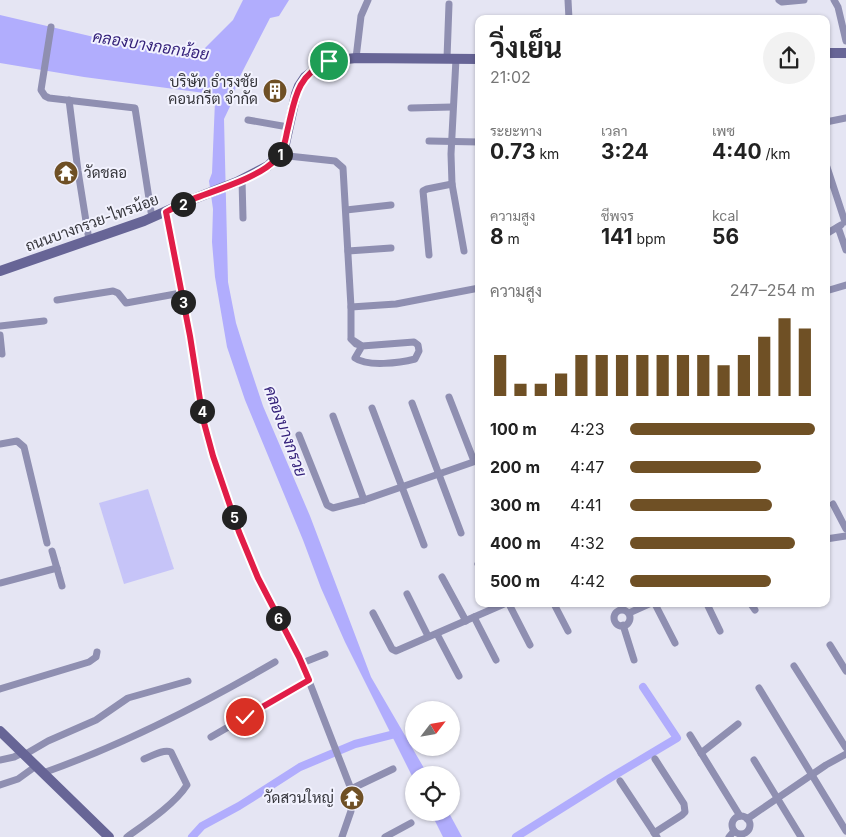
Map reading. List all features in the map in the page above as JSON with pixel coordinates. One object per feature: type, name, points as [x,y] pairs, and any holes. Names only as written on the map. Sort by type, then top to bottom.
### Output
[{"type":"main road","points":[[830,53],[846,53]]},
{"type":"main road","points":[[279,155],[284,144],[296,94],[312,71],[329,61],[356,58],[475,59]]},
{"type":"main road","name":"ถนนบางกรวย-ไทรน้อย","points":[[0,271],[152,218],[239,181],[268,166],[279,155]]},
{"type":"main road","points":[[0,731],[109,837]]},
{"type":"street","points":[[356,58],[361,16],[368,0]]},
{"type":"street","points":[[568,0],[569,15]]},
{"type":"street","points":[[779,0],[782,2],[804,0]]},
{"type":"street","points":[[834,0],[838,7],[846,41]]},
{"type":"street","points":[[449,4],[452,184],[464,251]]},
{"type":"street","points":[[51,27],[41,90],[43,94],[49,98],[134,108],[152,218]]},
{"type":"street","points":[[69,100],[90,240]]},
{"type":"street","points":[[411,108],[452,107]]},
{"type":"street","points":[[830,121],[846,118]]},
{"type":"street","points":[[248,120],[288,127]]},
{"type":"street","points":[[429,141],[475,142]]},
{"type":"street","points":[[279,155],[335,161],[342,165],[344,171],[351,307],[351,340],[362,346],[414,342],[418,345],[420,351],[415,359],[405,362],[365,363],[354,358],[362,346]]},
{"type":"street","points":[[830,175],[846,221],[830,232]]},
{"type":"street","points":[[239,181],[243,218]]},
{"type":"street","points":[[430,255],[423,191],[452,184]]},
{"type":"street","points":[[346,210],[391,205]]},
{"type":"street","points":[[166,212],[203,419],[213,456],[239,532],[258,578],[302,663],[351,789],[352,811],[342,837]]},
{"type":"street","points":[[838,227],[846,250]]},
{"type":"street","points":[[348,251],[391,248]]},
{"type":"street","points":[[830,290],[846,285]]},
{"type":"street","points":[[351,307],[396,304],[475,289]]},
{"type":"street","points":[[57,300],[113,291],[118,293],[126,303],[181,294]]},
{"type":"street","points":[[0,326],[44,320]]},
{"type":"street","points":[[0,335],[2,354]]},
{"type":"street","points":[[449,397],[475,456]]},
{"type":"street","points":[[412,404],[461,534]]},
{"type":"street","points":[[372,408],[424,545]]},
{"type":"street","points":[[333,416],[364,500]]},
{"type":"street","points":[[299,435],[329,508],[338,508],[364,500],[475,462]]},
{"type":"street","points":[[0,444],[17,441],[24,447],[47,543]]},
{"type":"street","points":[[834,504],[846,529]]},
{"type":"street","points":[[830,538],[846,536]]},
{"type":"street","points":[[52,551],[62,586]]},
{"type":"street","points":[[0,583],[57,568]]},
{"type":"street","points":[[442,577],[466,621]]},
{"type":"street","points":[[407,594],[428,636]]},
{"type":"street","points":[[373,613],[392,649],[396,651],[496,607]]},
{"type":"street","points":[[511,607],[530,645]]},
{"type":"street","points":[[556,607],[568,632]]},
{"type":"street","points":[[618,607],[629,613],[630,620],[626,624],[616,623],[615,616],[618,607]]},
{"type":"street","points":[[629,613],[642,607]]},
{"type":"street","points":[[657,607],[675,643]]},
{"type":"street","points":[[708,607],[720,632]]},
{"type":"street","points":[[474,617],[496,660]]},
{"type":"street","points":[[623,625],[634,660]]},
{"type":"street","points":[[438,634],[459,676]]},
{"type":"street","points":[[830,645],[846,671]]},
{"type":"street","points":[[0,689],[89,662],[96,657],[97,652]]},
{"type":"street","points":[[302,663],[325,654]]},
{"type":"street","points":[[0,785],[40,770],[80,760],[157,726],[208,701],[276,662]]},
{"type":"street","points":[[794,666],[846,748]]},
{"type":"street","points":[[211,737],[309,680]]},
{"type":"street","points":[[0,760],[14,758],[96,720],[128,698],[188,681]]},
{"type":"street","points":[[759,688],[846,832]]},
{"type":"street","points":[[701,753],[738,724]]},
{"type":"street","points":[[690,735],[701,753],[743,818],[749,827],[745,835],[732,834],[733,822],[736,818],[743,818],[778,799],[845,757]]},
{"type":"street","points":[[127,837],[158,814],[187,785],[171,752],[168,750],[144,759]]},
{"type":"street","points":[[620,781],[655,835],[685,812],[684,804],[655,759]]},
{"type":"street","points":[[754,760],[801,837]]},
{"type":"street","points":[[351,789],[393,769]]},
{"type":"street","points":[[385,837],[411,823]]},
{"type":"shaded area","points":[[243,0],[289,0],[279,16],[270,18],[236,84],[234,98],[224,119],[228,282],[236,323],[263,406],[310,516],[371,677],[405,735],[405,756],[417,756],[423,766],[407,766],[345,642],[321,588],[245,400],[227,347],[215,277],[212,242],[213,209],[209,181],[212,173],[215,101],[212,94],[84,77],[0,63],[0,15],[124,44],[202,51],[233,20]]},
{"type":"shaded area","points":[[148,489],[174,569],[124,584],[99,503]]},
{"type":"shaded area","points":[[435,821],[453,821],[462,837],[443,837]]},
{"type":"waterway","points":[[516,837],[677,738],[643,687]]},
{"type":"waterway","points":[[192,837],[202,826],[239,806],[300,767],[355,744],[395,734]]},
{"type":"place","name":"บริษัท ธำรงชัย คอนกรีต จำกัด","points":[[275,91]]},
{"type":"place","name":"วัดชลอ","points":[[66,173]]},
{"type":"place","name":"วัดสวนใหญ่","points":[[352,798]]},
{"type":"route","points":[[245,717],[309,680],[258,578],[239,532],[213,456],[203,419],[190,336],[166,212],[237,182],[256,173],[274,161],[284,144],[299,86],[312,71],[329,61]]},
{"type":"water label","name":"คลองบางกอกน้อย","points":[[151,45]]},
{"type":"water label","name":"คลองบางกรวย","points":[[286,431]]}]
